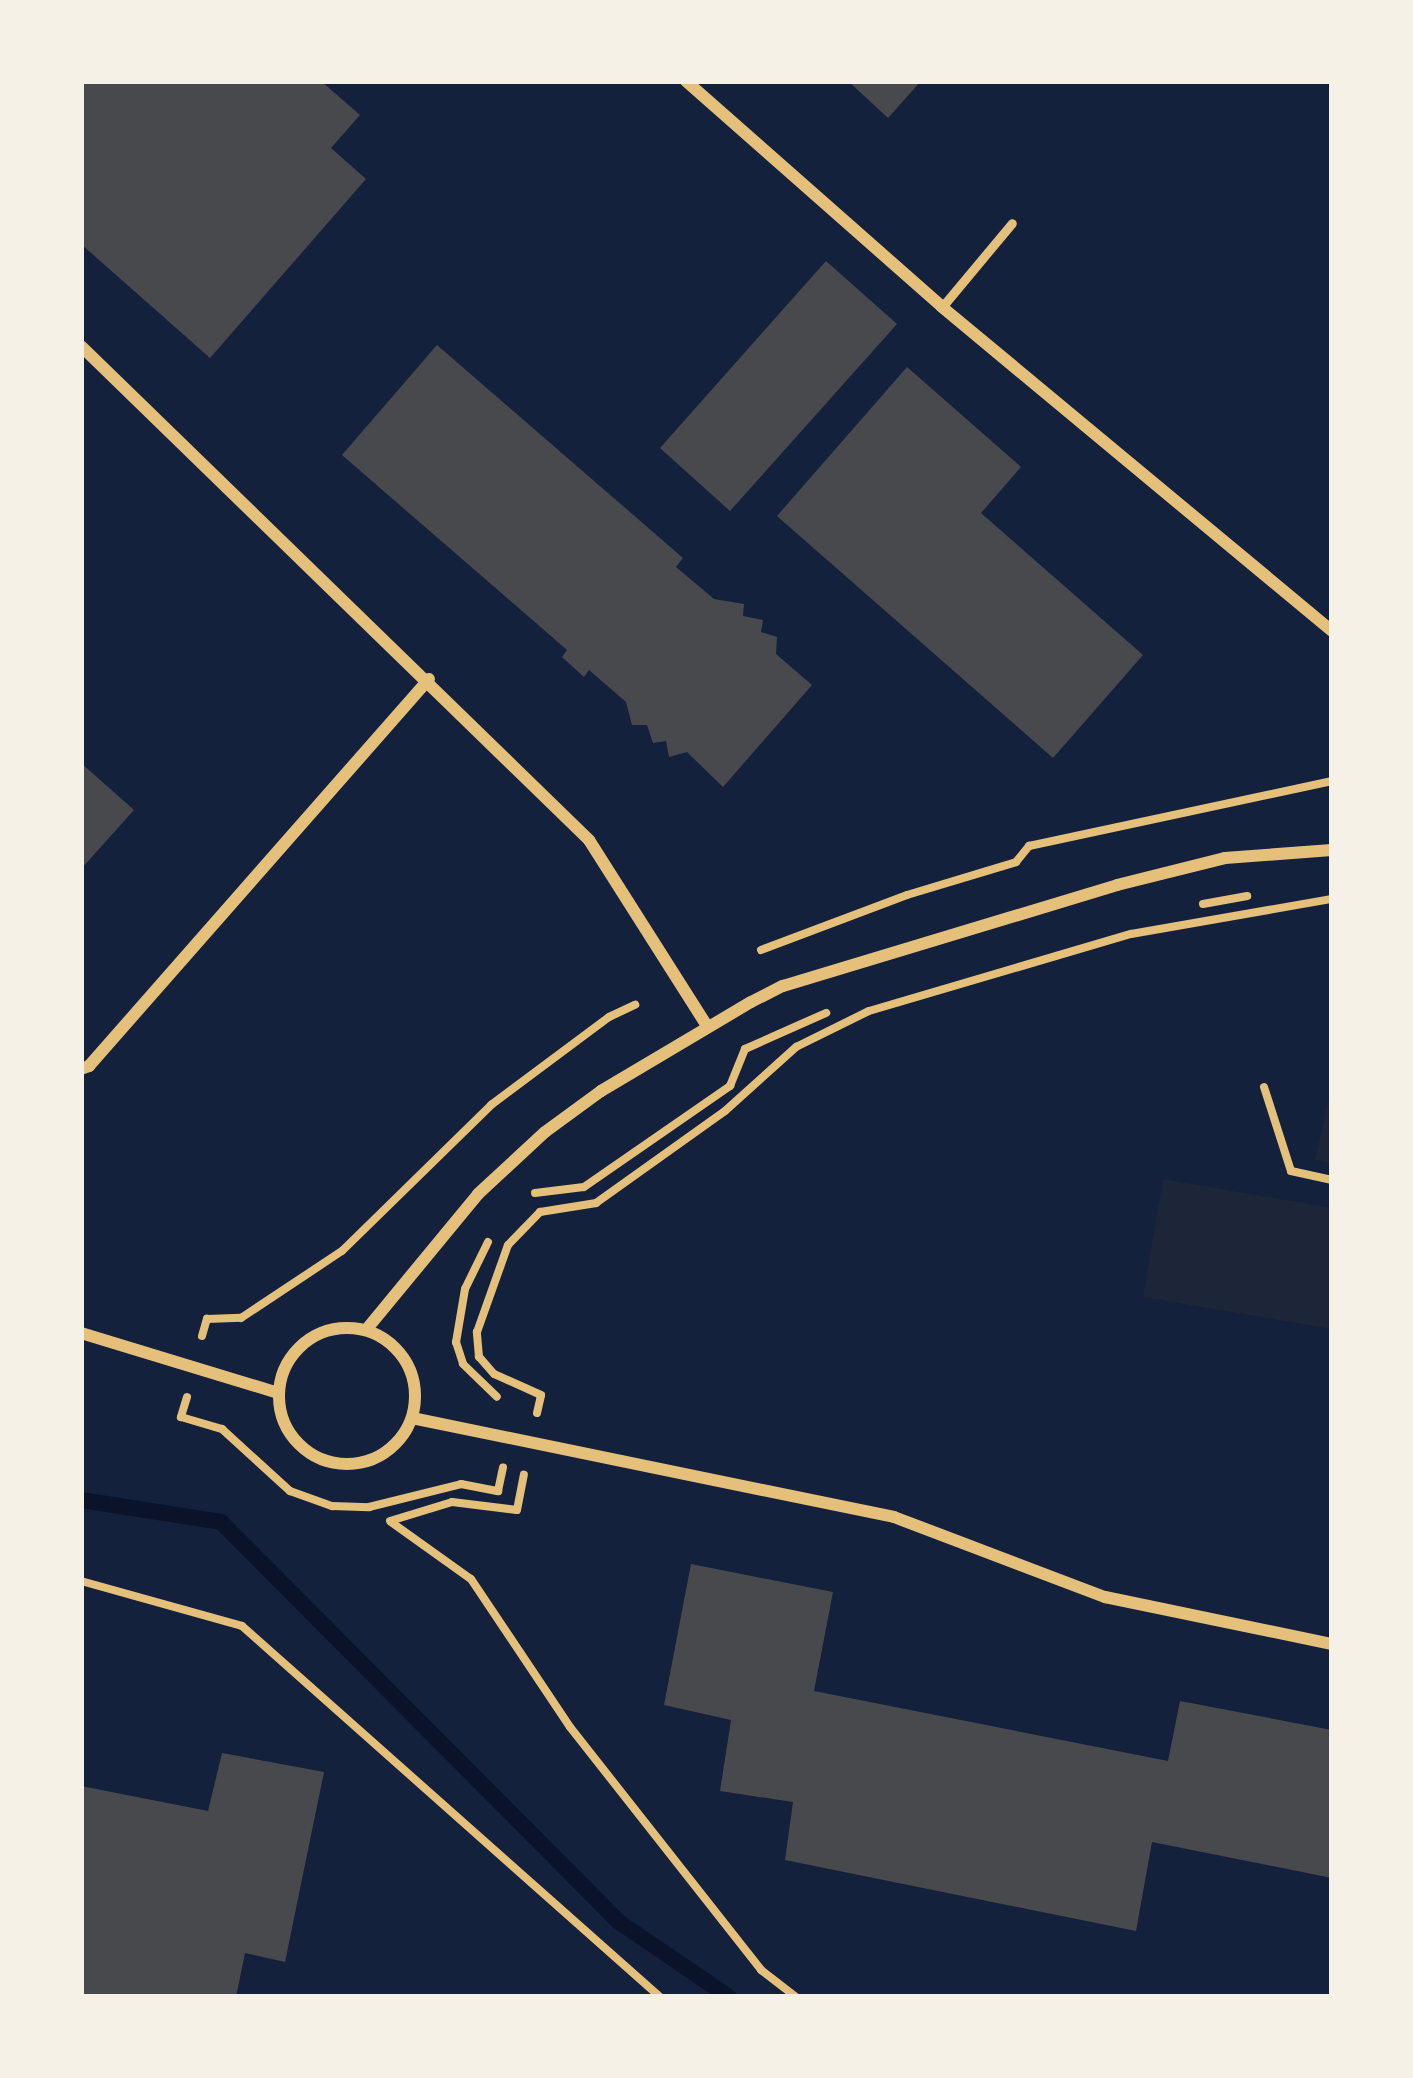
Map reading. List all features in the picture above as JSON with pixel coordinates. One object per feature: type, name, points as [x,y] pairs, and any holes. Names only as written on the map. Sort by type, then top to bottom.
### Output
[{"type":"street","points":[[686,81],[942,307],[1332,631]]},
{"type":"street","points":[[81,346],[430,679],[589,840],[707,1026]]},
{"type":"street","points":[[81,1069],[104,1049],[430,679]]},
{"type":"street","points":[[366,1330],[478,1194],[545,1132],[707,1026],[783,986],[1117,885],[1225,858],[1332,850]]},
{"type":"street","points":[[346,1327],[366,1330],[401,1354],[412,1375],[412,1418],[386,1452],[345,1464],[304,1450],[281,1414],[279,1393],[283,1372],[308,1341],[346,1327]]},
{"type":"street","points":[[81,1333],[279,1393]]},
{"type":"street","points":[[412,1418],[894,1517],[1105,1597],[1332,1644]]},
{"type":"lane","points":[[942,307],[1012,223]]},
{"type":"path","points":[[761,950],[907,895],[1016,862],[1029,846],[1332,781]]},
{"type":"path","points":[[1182,908],[1262,894]]},
{"type":"path","points":[[536,1416],[541,1394],[494,1374],[479,1357],[477,1332],[508,1245],[540,1212],[596,1203],[725,1112],[796,1047],[869,1011],[1131,934],[1332,899]]},
{"type":"path","points":[[496,1231],[464,1289],[456,1342],[477,1382],[517,1404],[498,1491],[461,1484],[369,1507],[332,1506],[290,1491],[222,1429],[182,1417],[207,1319],[241,1318],[342,1251],[491,1105],[609,1017],[635,1005]]},
{"type":"path","points":[[524,1198],[541,1189],[584,1187],[730,1086],[745,1049],[838,1008]]},
{"type":"path","points":[[1264,1087],[1291,1171],[1332,1180]]},
{"type":"path","points":[[522,1489],[517,1510],[452,1502],[390,1521],[471,1579],[570,1727],[761,1970],[796,1997]]},
{"type":"path","points":[[81,1581],[242,1626],[660,1997]]},
{"type":"shaded area","points":[[1332,1085],[1332,1164],[1315,1160]]},
{"type":"shaded area","points":[[1163,1179],[1332,1208],[1332,1329],[1143,1297]]},
{"type":"building","points":[[81,81],[321,81],[360,115],[331,148],[366,179],[210,358],[81,244]]},
{"type":"building","points":[[848,81],[921,81],[888,118]]},
{"type":"building","points":[[826,261],[897,324],[730,511],[660,448]]},
{"type":"building","points":[[437,345],[683,558],[676,567],[714,599],[744,604],[743,616],[763,620],[761,632],[777,637],[776,654],[812,685],[723,787],[687,752],[669,757],[666,741],[653,743],[647,725],[632,725],[626,702],[589,670],[584,677],[562,657],[567,650],[342,455]]},
{"type":"building","points":[[907,367],[1021,467],[981,513],[1143,655],[1053,758],[777,516]]},
{"type":"building","points":[[81,763],[134,810],[81,869]]},
{"type":"building","points":[[691,1564],[833,1592],[814,1691],[1168,1761],[1180,1701],[1332,1730],[1332,1878],[1152,1842],[1136,1931],[785,1860],[793,1802],[720,1791],[731,1720],[664,1705]]},
{"type":"building","points":[[222,1753],[324,1772],[285,1962],[245,1953],[236,1997],[81,1997],[81,1786],[208,1811]]},
{"type":"waterway","points":[[81,1500],[221,1522],[619,1922],[729,1997]]}]
